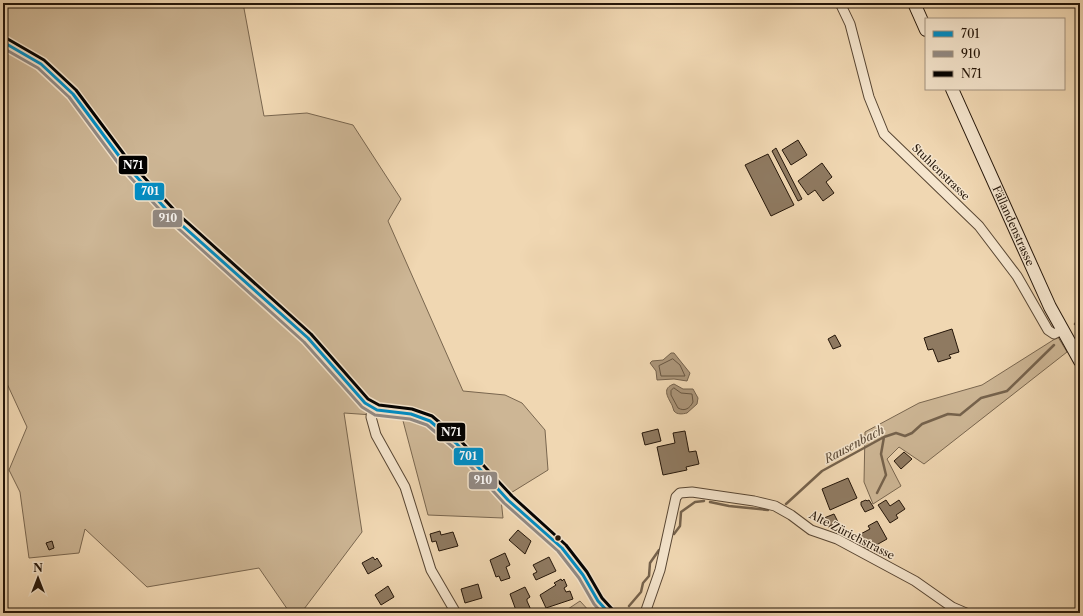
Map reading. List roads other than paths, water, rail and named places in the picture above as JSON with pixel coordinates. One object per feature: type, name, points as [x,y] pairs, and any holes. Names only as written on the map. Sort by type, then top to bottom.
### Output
[{"type":"street","name":"Stuhlenstrasse","points":[[840,3],[850,24],[869,97],[884,134],[979,226],[1017,276],[1048,330],[1054,334],[1062,330]]},
{"type":"street","points":[[914,3],[925,28]]},
{"type":"street","points":[[3,42],[41,64],[72,94],[125,164],[174,218],[308,338],[365,403],[385,412],[411,414],[430,421],[456,444],[503,495],[562,548],[583,575],[598,601],[610,613]]},
{"type":"street","name":"Fällandenstrasse","points":[[952,90],[1062,330],[1080,361]]},
{"type":"street","points":[[372,407],[372,417],[376,435],[405,487],[432,570],[456,613]]},
{"type":"street","name":"Alte Zürichstrasse","points":[[645,613],[660,570],[676,497],[680,493],[692,492],[754,501],[775,506],[812,530],[837,539],[915,581],[952,607],[966,613]]},
{"type":"water","points":[[671,353],[674,353],[690,373],[687,381],[674,379],[657,380],[656,371],[650,363],[652,361],[663,360]]},
{"type":"water","points":[[674,384],[683,389],[693,389],[698,398],[697,404],[687,413],[678,414],[674,411],[667,395],[667,390]]},
{"type":"waterway","name":"Rausenbach","points":[[1075,324],[1080,318]]},
{"type":"waterway","name":"Rausenbach","points":[[786,504],[822,471],[884,437],[896,433],[905,436],[912,433],[922,424],[948,414],[960,415],[981,398],[1007,391],[1054,345]]},
{"type":"waterway","points":[[877,493],[886,475],[881,454],[884,437]]},
{"type":"waterway","name":"Rausenbach","points":[[674,534],[680,526],[681,512],[695,502],[704,501]]},
{"type":"waterway","name":"Rausenbach","points":[[710,502],[729,506],[768,510]]},
{"type":"waterway","name":"Rausenbach","points":[[629,606],[641,592],[643,583],[649,576],[650,563],[659,550]]}]
